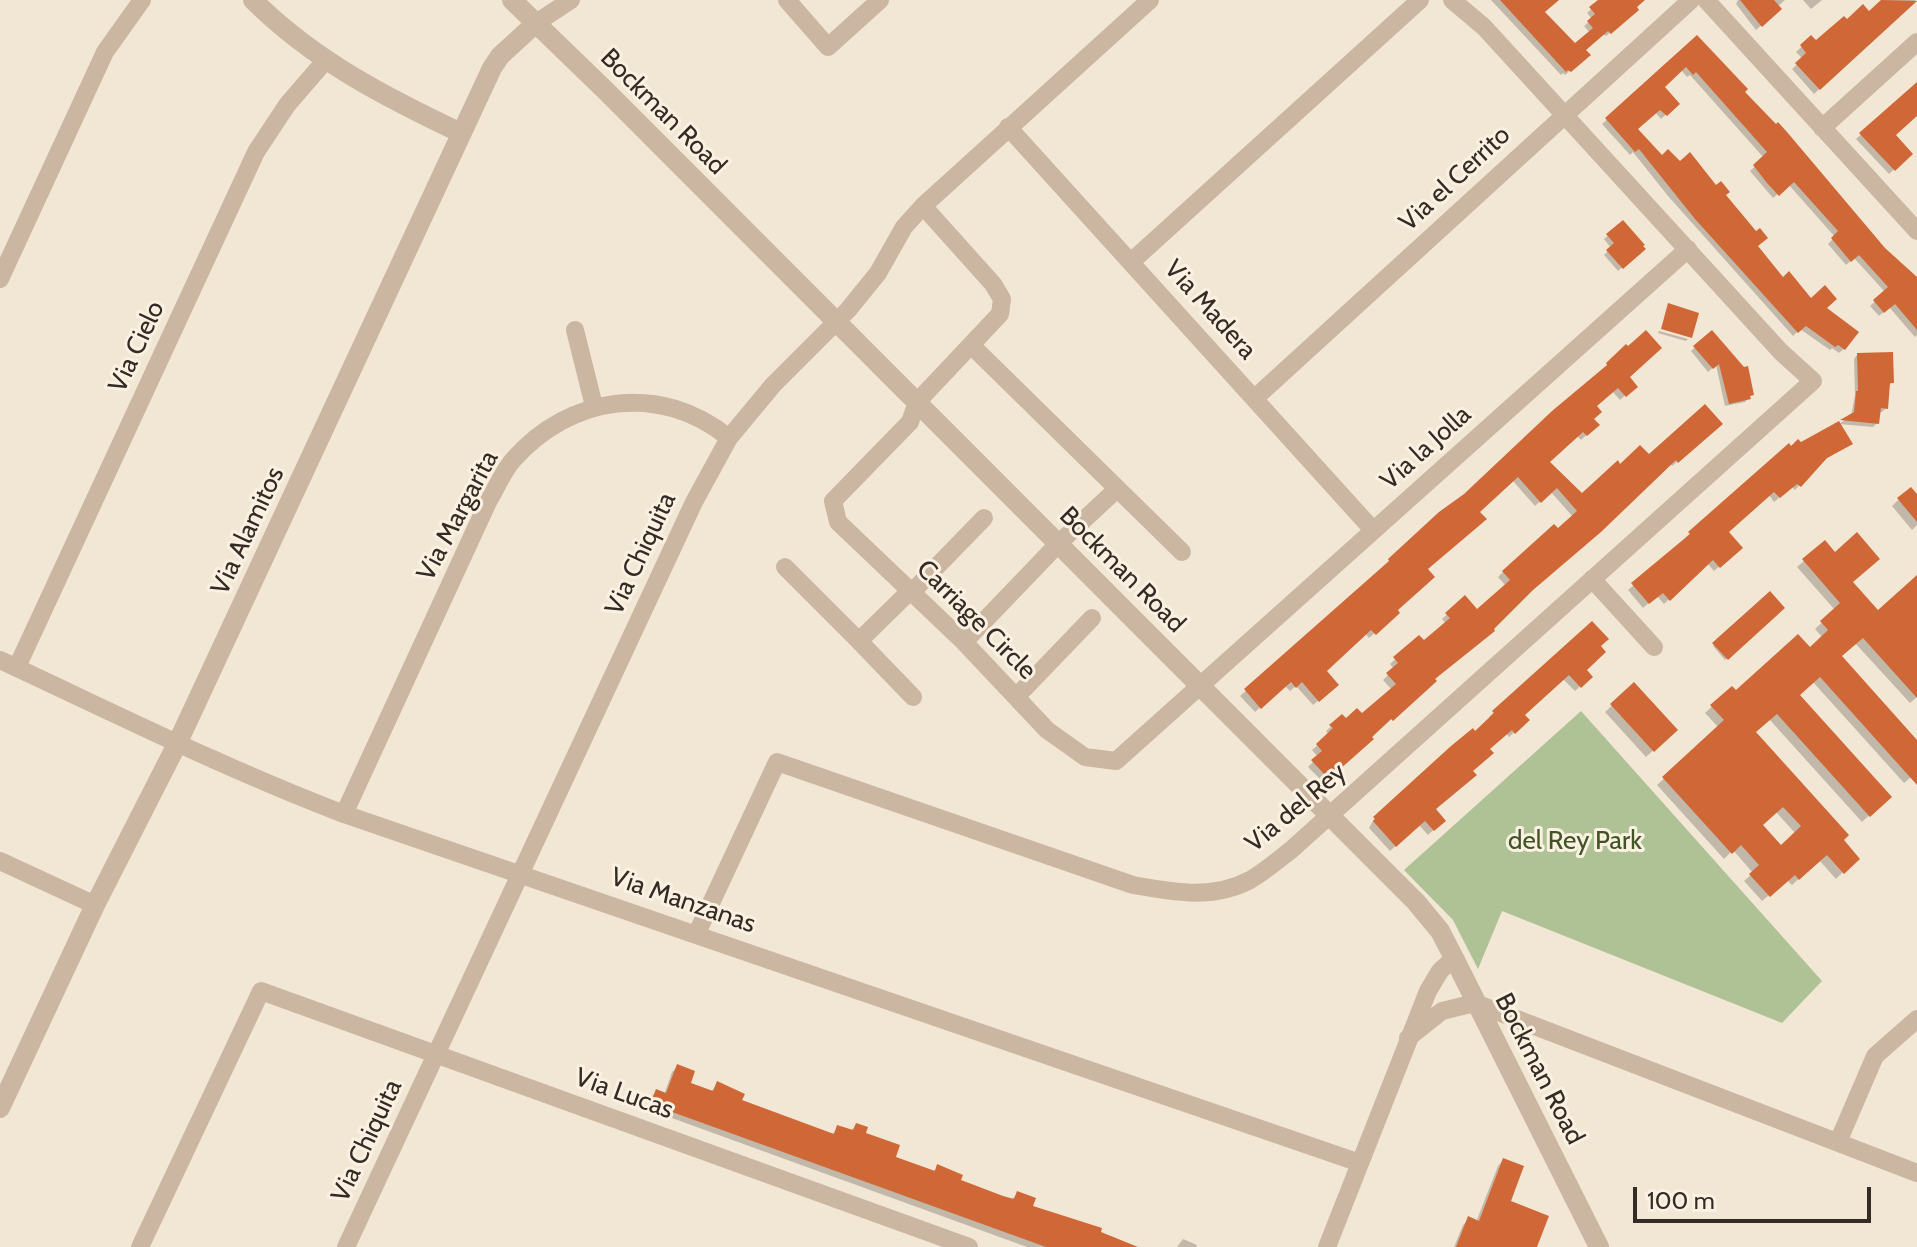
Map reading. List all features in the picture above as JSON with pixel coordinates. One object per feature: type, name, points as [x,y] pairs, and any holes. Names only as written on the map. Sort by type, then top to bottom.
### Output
[{"type":"street","points":[[0,279],[105,52],[142,0]]},
{"type":"street","points":[[253,0],[325,61],[404,107],[461,133]]},
{"type":"street","name":"Bockman Road","points":[[512,0],[1416,902],[1440,931],[1599,1247]]},
{"type":"street","name":"Via Alamitos","points":[[0,1108],[95,905],[177,744],[461,133],[500,56],[536,23],[571,0]]},
{"type":"street","points":[[787,0],[828,47],[880,0]]},
{"type":"street","name":"Via Chiquita","points":[[346,1247],[694,502],[729,438],[773,385],[836,322],[878,273],[904,227],[923,206],[1150,0]]},
{"type":"street","points":[[1131,262],[1420,0]]},
{"type":"street","points":[[1452,0],[1484,27],[1688,249]]},
{"type":"street","name":"Via el Cerrito","points":[[1255,398],[1691,0]]},
{"type":"street","points":[[1706,0],[1917,231]]},
{"type":"street","points":[[1822,128],[1917,42]]},
{"type":"street","name":"Via Cielo","points":[[8,664],[256,152],[287,105],[325,61]]},
{"type":"street","name":"Via Madera","points":[[1008,127],[1373,530]]},
{"type":"street","points":[[917,402],[1000,314],[1002,299],[993,284],[923,206]]},
{"type":"street","name":"Via del Rey","points":[[697,933],[777,762],[1133,885],[1188,894],[1217,891],[1250,880],[1291,850],[1813,381],[1781,352],[1688,249]]},
{"type":"street","name":"Via la Jolla","points":[[1201,686],[1688,249]]},
{"type":"street","points":[[575,330],[594,406]]},
{"type":"street","points":[[972,346],[1182,552]]},
{"type":"street","name":"Via Margarita","points":[[344,814],[488,502],[512,461],[553,424],[594,406],[628,402],[672,408],[716,426],[729,438]]},
{"type":"street","name":"Carriage Circle","points":[[917,402],[910,422],[833,501],[838,522],[964,642],[1047,730],[1085,757],[1116,761],[1201,686]]},
{"type":"street","points":[[964,642],[1059,543],[1117,489]]},
{"type":"street","points":[[859,641],[984,518]]},
{"type":"street","points":[[785,567],[913,697]]},
{"type":"street","points":[[1592,579],[1654,647]]},
{"type":"street","points":[[1016,697],[1092,618]]},
{"type":"street","name":"Via Manzanas","points":[[8,664],[271,786],[344,814],[1360,1163]]},
{"type":"street","points":[[0,861],[95,905]]},
{"type":"street","points":[[1327,1247],[1428,991],[1440,971],[1454,958]]},
{"type":"street","name":"Via Lucas","points":[[140,1247],[261,991],[969,1247]]},
{"type":"street","points":[[1408,1038],[1442,1011],[1475,1003],[1917,1173]]},
{"type":"street","points":[[1838,1142],[1875,1056],[1917,1019]]},
{"type":"green space","name":"del Rey Park","points":[[1581,711],[1822,981],[1782,1023],[1502,911],[1478,969],[1453,920],[1404,870]]},
{"type":"building","points":[[1500,0],[1559,0],[1545,12],[1575,43],[1593,28],[1587,21],[1595,14],[1589,7],[1598,0],[1645,0],[1637,7],[1639,10],[1611,34],[1608,31],[1586,50],[1591,55],[1571,72],[1566,72]]},
{"type":"building","points":[[1740,0],[1774,0],[1782,9],[1762,27]]},
{"type":"building","points":[[1881,0],[1917,1],[1820,90],[1795,63],[1806,53],[1800,45],[1811,35],[1816,40],[1863,4],[1869,11]]},
{"type":"building","points":[[1697,35],[1748,89],[1745,92],[1787,132],[1885,248],[1917,277],[1917,330],[1895,304],[1884,313],[1873,300],[1888,287],[1859,255],[1851,262],[1831,238],[1838,231],[1794,182],[1779,196],[1767,183],[1753,165],[1767,152],[1696,72],[1693,75],[1686,67],[1665,87],[1680,104],[1667,116],[1660,110],[1638,129],[1662,155],[1668,149],[1680,161],[1690,152],[1716,185],[1721,181],[1730,192],[1726,195],[1756,231],[1760,228],[1768,238],[1758,246],[1783,277],[1789,271],[1811,298],[1825,285],[1837,299],[1827,308],[1859,332],[1845,350],[1838,345],[1835,347],[1806,326],[1798,333],[1695,219],[1639,149],[1635,152],[1605,118]]},
{"type":"building","points":[[1917,82],[1917,116],[1896,135],[1913,154],[1895,171],[1859,133]]},
{"type":"building","points":[[1623,220],[1646,249],[1623,269],[1606,250],[1614,243],[1606,234]]},
{"type":"building","points":[[1668,303],[1699,313],[1692,338],[1661,329]]},
{"type":"building","points":[[1646,330],[1662,348],[1630,377],[1638,387],[1626,397],[1618,388],[1597,406],[1602,412],[1594,419],[1600,425],[1587,436],[1583,432],[1550,462],[1582,493],[1618,460],[1620,464],[1640,445],[1649,454],[1705,404],[1723,424],[1678,463],[1676,460],[1601,532],[1533,590],[1495,631],[1435,679],[1437,681],[1393,721],[1391,719],[1372,737],[1374,739],[1330,778],[1326,776],[1311,760],[1322,751],[1316,744],[1333,728],[1329,725],[1342,714],[1346,718],[1357,708],[1362,713],[1396,684],[1386,673],[1398,663],[1393,657],[1419,635],[1424,640],[1450,618],[1445,613],[1465,595],[1477,609],[1510,580],[1502,571],[1554,524],[1558,528],[1577,511],[1557,488],[1541,503],[1518,477],[1480,512],[1487,519],[1428,569],[1435,577],[1398,610],[1400,613],[1376,635],[1371,630],[1327,671],[1339,685],[1319,702],[1302,682],[1296,688],[1291,682],[1261,709],[1244,689],[1607,365],[1626,344],[1628,346]]},
{"type":"building","points":[[1712,330],[1744,367],[1748,366],[1754,395],[1750,396],[1751,399],[1729,404],[1719,364],[1713,369],[1693,346]]},
{"type":"building","points":[[1893,352],[1894,383],[1890,383],[1888,409],[1881,408],[1879,424],[1840,420],[1854,412],[1858,391],[1857,353]]},
{"type":"building","points":[[1839,421],[1853,444],[1827,458],[1801,487],[1797,484],[1780,498],[1774,492],[1729,532],[1743,548],[1720,568],[1713,560],[1670,601],[1663,593],[1649,604],[1631,583],[1690,534],[1688,532],[1789,443],[1791,446],[1798,439],[1801,442]]},
{"type":"building","points":[[1911,487],[1917,494],[1917,522],[1897,498]]},
{"type":"building","points":[[1857,532],[1880,559],[1853,582],[1878,610],[1917,575],[1917,698],[1863,638],[1842,656],[1917,740],[1917,785],[1820,677],[1800,695],[1892,797],[1870,817],[1777,714],[1756,732],[1849,835],[1844,840],[1860,859],[1844,874],[1827,855],[1799,880],[1795,875],[1770,897],[1749,874],[1759,865],[1741,845],[1732,854],[1662,777],[1724,720],[1710,705],[1732,686],[1736,690],[1798,634],[1810,647],[1828,630],[1820,621],[1840,603],[1802,559],[1825,540],[1835,552]],"holes":[[[1783,807],[1801,826],[1781,845],[1763,825]]]},
{"type":"building","points":[[1770,591],[1785,608],[1728,660],[1712,643]]},
{"type":"building","points":[[1592,621],[1609,639],[1601,646],[1606,652],[1587,670],[1593,677],[1581,688],[1569,675],[1525,715],[1530,720],[1515,734],[1512,730],[1490,749],[1494,753],[1473,771],[1477,775],[1436,809],[1446,821],[1434,831],[1425,821],[1396,847],[1373,821],[1373,817],[1451,746],[1473,728],[1475,731],[1494,713],[1492,711]]},
{"type":"building","points":[[1634,682],[1678,730],[1654,752],[1610,704]]},
{"type":"building","points":[[677,1064],[695,1071],[691,1083],[713,1091],[717,1081],[745,1094],[742,1100],[834,1134],[837,1125],[853,1130],[856,1123],[868,1127],[866,1133],[900,1145],[896,1157],[935,1171],[937,1164],[963,1175],[961,1180],[1003,1196],[1014,1199],[1017,1191],[1036,1198],[1033,1206],[1102,1228],[1101,1232],[1138,1247],[1046,1247],[650,1104],[656,1089],[666,1093]]},
{"type":"building","points":[[1503,1158],[1524,1166],[1511,1201],[1549,1216],[1537,1247],[1456,1247],[1468,1216],[1479,1221]]}]
